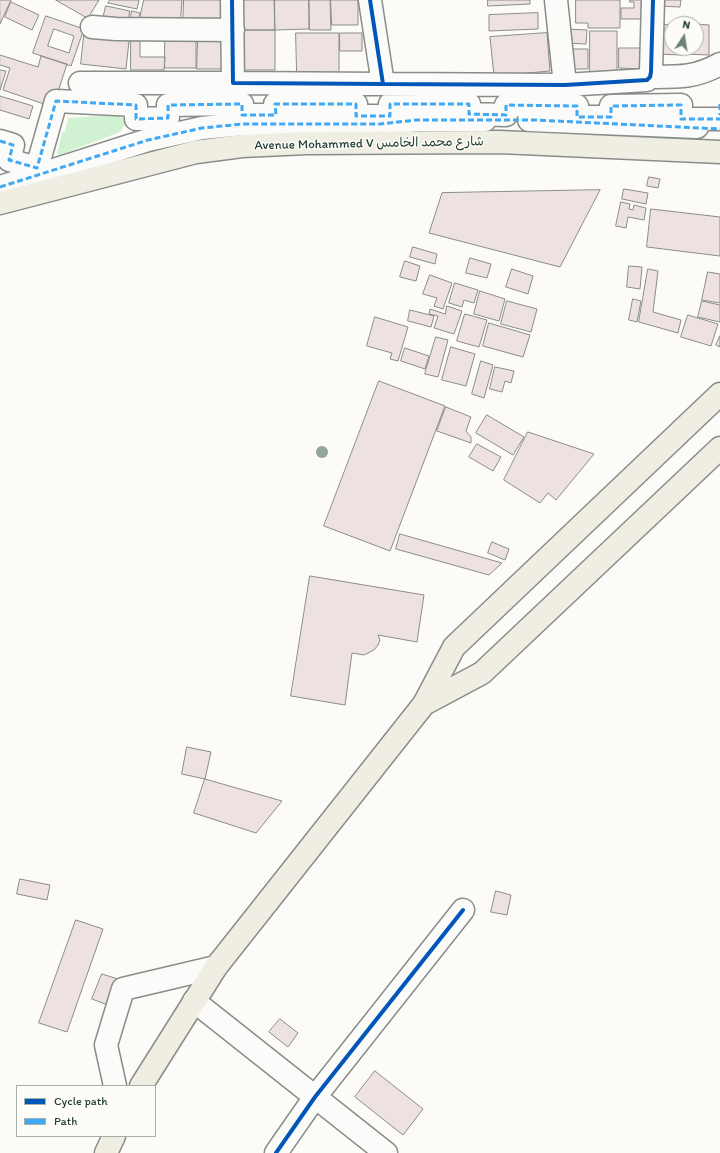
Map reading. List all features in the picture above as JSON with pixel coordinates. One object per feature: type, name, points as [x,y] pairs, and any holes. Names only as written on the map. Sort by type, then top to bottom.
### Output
[{"type":"main road","name":"Avenue Mohammed V شارع محمد الخامس","points":[[0,203],[196,152],[242,146],[307,143],[500,142],[720,152]]},
{"type":"main road","points":[[142,1085],[216,967],[424,704],[454,647],[720,394]]},
{"type":"main road","points":[[424,704],[482,673],[720,448]]},
{"type":"main road","points":[[106,1153],[114,1137]]},
{"type":"street","points":[[232,0],[233,83]]},
{"type":"street","points":[[370,0],[383,84]]},
{"type":"street","points":[[556,0],[565,85]]},
{"type":"street","points":[[650,77],[653,0]]},
{"type":"street","points":[[92,27],[116,29],[233,30]]},
{"type":"street","points":[[80,83],[565,85],[643,81],[650,77],[686,77],[704,72],[720,64]]},
{"type":"street","points":[[0,141],[13,145],[9,160],[37,168],[56,101],[136,105],[136,119],[168,118],[168,104],[242,104],[242,116],[276,115],[275,104],[356,104],[356,116],[390,116],[390,104],[469,104],[469,114],[506,115],[506,105],[577,106],[577,117],[611,118],[611,106],[681,105],[681,119],[720,119]]},
{"type":"street","points":[[720,104],[720,115]]},
{"type":"street","points":[[0,187],[148,140],[202,128],[243,124],[380,124],[417,120],[535,120],[720,128]]},
{"type":"street","points":[[276,1153],[315,1097],[463,910]]},
{"type":"street","points":[[115,1085],[106,1046],[123,990],[216,967]]},
{"type":"street","points":[[194,1001],[386,1153]]},
{"type":"green space","points":[[114,115],[120,116],[125,120],[126,123],[120,132],[59,155],[57,153],[62,133],[65,131],[68,118]]},
{"type":"building","points":[[0,0],[11,0],[0,24]]},
{"type":"building","points":[[56,0],[99,0],[88,18]]},
{"type":"building","points":[[110,0],[139,0],[137,9],[108,3]]},
{"type":"building","points":[[144,0],[182,0],[180,27],[138,27]]},
{"type":"building","points":[[184,0],[224,0],[227,28],[183,28]]},
{"type":"building","points":[[240,0],[274,0],[275,30],[240,30]]},
{"type":"building","points":[[275,0],[309,0],[309,29],[275,30]]},
{"type":"building","points":[[309,0],[330,0],[331,30],[310,30]]},
{"type":"building","points":[[331,0],[358,0],[358,25],[332,25]]},
{"type":"building","points":[[488,0],[530,0],[530,4],[488,6]]},
{"type":"building","points":[[576,0],[620,0],[620,28],[588,28],[588,23],[576,23]]},
{"type":"building","points":[[630,0],[643,0],[643,19],[621,19],[621,8],[634,8],[634,2],[630,2]]},
{"type":"building","points":[[659,0],[681,0],[680,7],[659,6]]},
{"type":"building","points":[[11,2],[39,15],[32,30],[5,17]]},
{"type":"building","points":[[106,6],[130,11],[126,28],[102,23]]},
{"type":"building","points":[[132,11],[140,13],[137,28],[129,26]]},
{"type":"building","points":[[538,13],[538,29],[489,31],[489,15]]},
{"type":"building","points":[[46,16],[84,29],[71,66],[33,53]],"holes":[[[54,29],[74,36],[69,53],[48,46]]]},
{"type":"building","points":[[657,24],[664,24],[664,54],[656,54]]},
{"type":"building","points":[[704,25],[709,25],[709,55],[704,55]]},
{"type":"building","points":[[566,29],[587,30],[586,44],[566,43]]},
{"type":"building","points":[[241,30],[275,30],[275,70],[241,70]]},
{"type":"building","points":[[590,31],[617,31],[617,73],[590,73]]},
{"type":"building","points":[[296,33],[339,33],[339,73],[297,73]]},
{"type":"building","points":[[340,33],[362,33],[362,51],[340,51]]},
{"type":"building","points":[[547,33],[550,71],[494,76],[490,37]]},
{"type":"building","points":[[84,36],[129,41],[126,69],[81,64]]},
{"type":"building","points":[[165,40],[196,41],[196,68],[165,68]]},
{"type":"building","points":[[198,40],[224,40],[224,69],[197,69]]},
{"type":"building","points":[[131,41],[140,41],[140,57],[165,57],[164,70],[131,70]]},
{"type":"building","points":[[619,48],[642,48],[642,69],[619,68]]},
{"type":"building","points":[[566,49],[588,49],[588,69],[566,69]]},
{"type":"building","points":[[0,55],[38,67],[41,56],[67,64],[53,107],[3,90],[10,68],[0,65]]},
{"type":"building","points":[[0,70],[6,71],[0,90]]},
{"type":"building","points":[[0,96],[33,106],[29,119],[0,110]]},
{"type":"building","points":[[649,177],[660,179],[658,188],[647,186]]},
{"type":"building","points":[[624,189],[648,193],[646,204],[622,199]]},
{"type":"building","points":[[600,190],[560,267],[429,233],[442,193]]},
{"type":"building","points":[[621,202],[630,204],[629,209],[633,210],[634,205],[646,208],[644,220],[628,217],[626,228],[616,226]]},
{"type":"building","points":[[651,209],[720,217],[720,256],[647,247]]},
{"type":"building","points":[[413,247],[437,254],[435,264],[410,257]]},
{"type":"building","points":[[470,258],[491,264],[487,278],[466,273]]},
{"type":"building","points":[[405,261],[420,266],[416,281],[400,277]]},
{"type":"building","points":[[629,266],[642,267],[640,289],[627,287]]},
{"type":"building","points":[[512,269],[533,276],[528,294],[506,287]]},
{"type":"building","points":[[648,269],[658,271],[653,312],[681,320],[678,333],[639,322]]},
{"type":"building","points":[[708,272],[720,274],[720,303],[702,300]]},
{"type":"building","points":[[430,275],[452,283],[443,309],[434,306],[437,298],[423,294]]},
{"type":"building","points":[[455,283],[478,290],[474,303],[464,300],[462,307],[449,303]]},
{"type":"building","points":[[480,291],[505,299],[499,321],[474,314]]},
{"type":"building","points":[[633,299],[641,301],[637,322],[629,320]]},
{"type":"building","points":[[507,301],[537,309],[531,332],[501,324]]},
{"type":"building","points":[[702,301],[720,305],[720,322],[698,317]]},
{"type":"building","points":[[447,306],[462,311],[454,334],[434,328],[438,316],[429,314],[430,309],[445,314]]},
{"type":"building","points":[[410,310],[434,316],[431,327],[408,321]]},
{"type":"building","points":[[465,314],[487,320],[479,347],[457,341]]},
{"type":"building","points":[[688,315],[718,324],[711,346],[681,337]]},
{"type":"building","points":[[375,317],[408,327],[398,361],[390,359],[392,353],[367,346]]},
{"type":"building","points":[[489,323],[530,335],[523,357],[483,346]]},
{"type":"building","points":[[720,336],[720,347],[716,345]]},
{"type":"building","points":[[436,337],[448,340],[438,377],[425,374]]},
{"type":"building","points":[[451,347],[475,354],[466,386],[442,380]]},
{"type":"building","points":[[405,348],[429,356],[425,369],[401,361]]},
{"type":"building","points":[[481,361],[493,365],[484,398],[472,394]]},
{"type":"building","points":[[495,367],[514,371],[511,383],[505,381],[502,392],[490,389]]},
{"type":"building","points":[[379,381],[445,406],[390,551],[324,526]]},
{"type":"building","points":[[446,407],[471,417],[466,431],[471,437],[471,443],[437,431]]},
{"type":"building","points":[[487,415],[524,437],[513,455],[476,433]]},
{"type":"building","points":[[528,432],[594,454],[556,500],[548,493],[540,503],[504,480]]},
{"type":"building","points":[[477,444],[501,457],[493,471],[469,457]]},
{"type":"building","points":[[400,534],[502,563],[489,575],[396,549]]},
{"type":"building","points":[[492,542],[509,549],[505,560],[488,553]]},
{"type":"building","points":[[310,576],[424,595],[417,642],[378,635],[380,640],[374,650],[364,655],[352,653],[345,705],[291,696]]},
{"type":"building","points":[[187,747],[211,752],[205,779],[182,774]]},
{"type":"building","points":[[205,779],[282,801],[256,833],[194,813]]},
{"type":"building","points":[[20,879],[50,885],[47,900],[17,894]]},
{"type":"building","points":[[496,891],[511,895],[507,915],[491,912]]},
{"type":"building","points":[[76,920],[103,929],[67,1032],[39,1023]]},
{"type":"building","points":[[102,974],[137,985],[126,1012],[92,999]]},
{"type":"building","points":[[280,1019],[298,1033],[288,1047],[269,1032]]},
{"type":"building","points":[[375,1071],[423,1109],[403,1135],[355,1097]]},
{"type":"marked path","points":[[0,141],[13,145],[9,160],[37,168],[56,101],[136,105],[136,119],[168,118],[168,105],[242,104],[242,115],[276,115],[275,104],[356,104],[356,116],[390,116],[390,104],[469,104],[469,114],[506,115],[506,105],[577,106],[577,117],[611,117],[611,106],[681,105],[681,119],[720,119]]},
{"type":"marked path","points":[[720,104],[720,115]]},
{"type":"marked path","points":[[0,187],[148,140],[202,128],[243,124],[380,124],[417,120],[535,120],[720,129]]},
{"type":"cycle path","points":[[232,0],[233,83],[383,84]]},
{"type":"cycle path","points":[[370,0],[383,84],[565,85],[647,80],[650,77],[651,72],[653,0]]},
{"type":"cycle path","points":[[276,1153],[315,1097],[463,910]]}]
